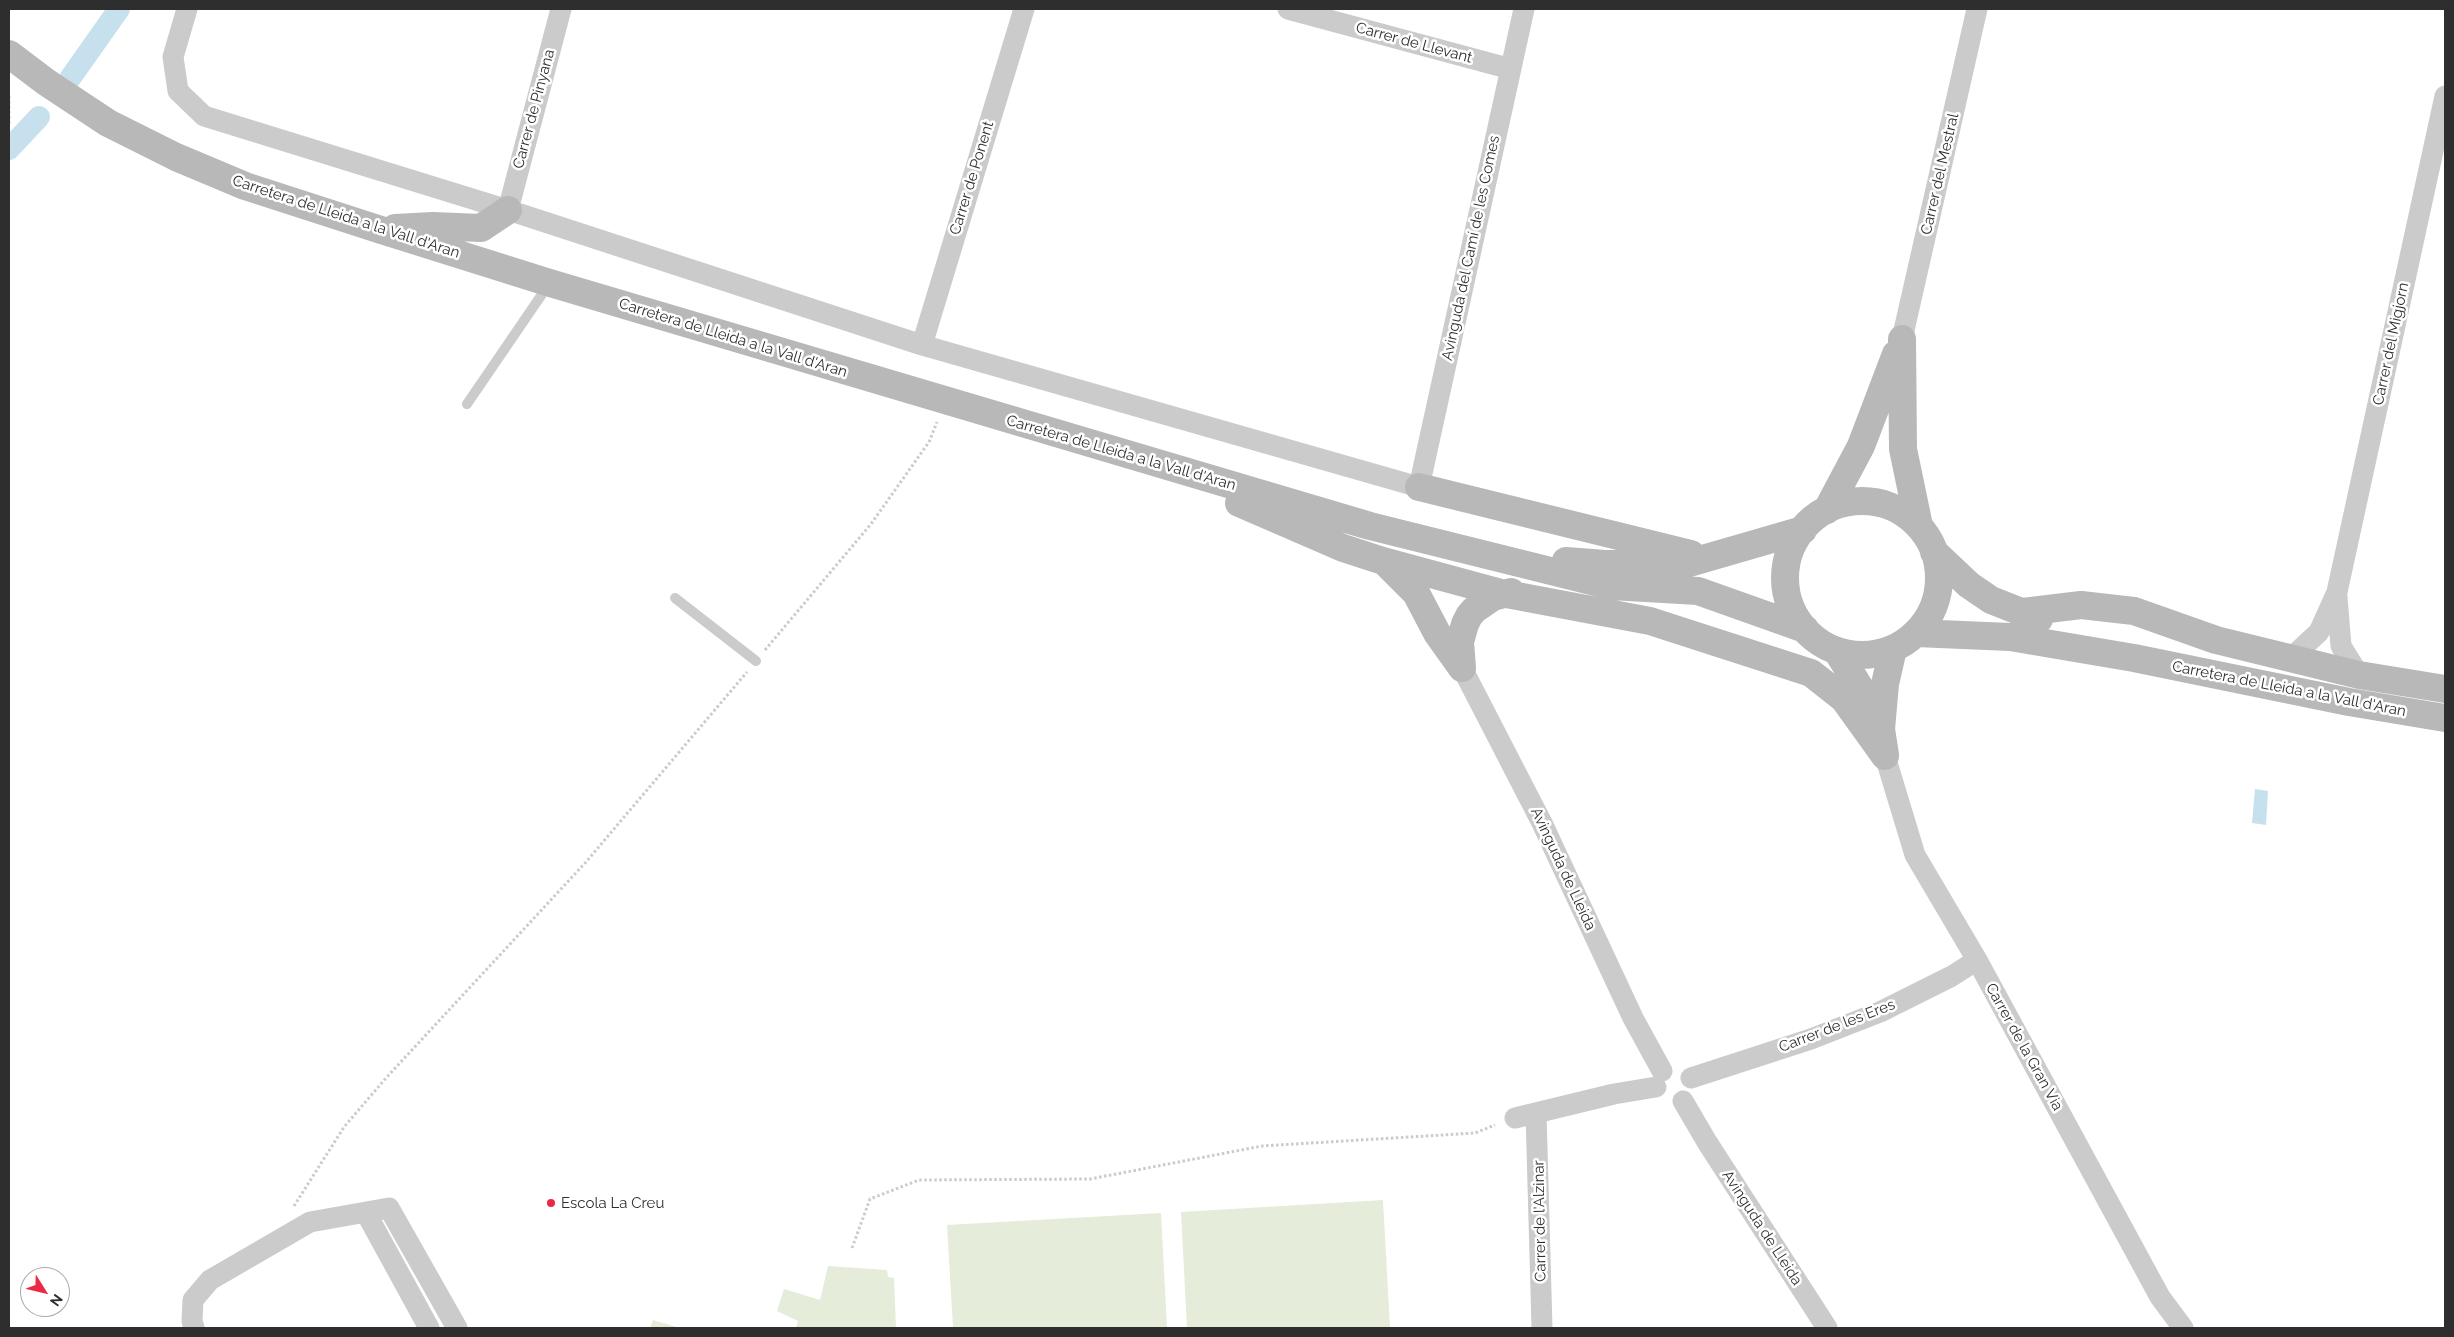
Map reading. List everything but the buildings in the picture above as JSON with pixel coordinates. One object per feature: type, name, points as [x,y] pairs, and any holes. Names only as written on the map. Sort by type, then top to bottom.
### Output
[{"type":"main road","name":"Carretera de Lleida a la Vall d'Aran","points":[[9,54],[46,82],[108,123],[176,157],[245,186],[550,283],[1127,455],[1370,526],[1484,556]]},
{"type":"main road","points":[[378,229],[433,226],[481,228],[508,210]]},
{"type":"main road","points":[[1827,510],[1861,446],[1902,339]]},
{"type":"main road","points":[[1902,339],[1903,449],[1919,526],[1934,552],[1939,574],[1937,595],[1929,615],[1916,633],[1893,649],[1865,655],[1837,651],[1819,642],[1805,629],[1789,601],[1785,580],[1791,548],[1803,530],[1827,510],[1851,502],[1876,503],[1899,511],[1919,526]]},
{"type":"main road","points":[[1127,455],[1343,548],[1383,561],[1501,594],[1650,621],[1810,673],[1828,684],[1844,699],[1885,756]]},
{"type":"main road","points":[[1419,487],[1707,558]]},
{"type":"main road","points":[[1484,556],[1605,564],[1669,564],[1707,558],[1803,530]]},
{"type":"main road","name":"Carretera de Lleida a la Vall d'Aran","points":[[1934,552],[1969,585],[1990,600],[2134,658]]},
{"type":"main road","points":[[1484,556],[1611,586],[1698,591],[1805,629]]},
{"type":"main road","points":[[1383,561],[1416,593],[1437,633],[1462,668]]},
{"type":"main road","points":[[1462,668],[1460,642],[1464,624],[1474,610],[1501,594],[1542,587],[1594,589],[1611,586]]},
{"type":"main road","points":[[2023,612],[2082,605],[2134,611],[2216,640],[2359,675],[2445,689]]},
{"type":"main road","name":"Carretera de Lleida a la Vall d'Aran","points":[[1916,633],[2010,637],[2134,658],[2349,702],[2445,718]]},
{"type":"main road","points":[[1885,756],[1881,729],[1885,684],[1893,649]]},
{"type":"main road","points":[[1837,651],[1860,688],[1881,729]]},
{"type":"street","points":[[186,9],[173,58],[178,91],[204,116],[508,210],[922,345],[1419,487]]},
{"type":"street","name":"Carrer de Pinyana","points":[[508,210],[561,9]]},
{"type":"street","name":"Carrer de Ponent","points":[[922,345],[1023,9]]},
{"type":"street","name":"Carrer de Llevant","points":[[1288,9],[1511,69]]},
{"type":"street","name":"Avinguda del Camí de les Comes","points":[[1419,487],[1524,9]]},
{"type":"street","name":"Carrer del Mestral","points":[[1902,339],[1977,9]]},
{"type":"street","name":"Carrer del Migjorn","points":[[2290,658],[2318,632],[2337,592],[2445,96]]},
{"type":"street","name":"Carrer del Migjorn","points":[[2337,592],[2341,646],[2359,675]]},
{"type":"street","name":"Avinguda de Lleida","points":[[1462,668],[1542,823],[1659,1079]]},
{"type":"street","name":"Carrer de la Gran Via","points":[[1885,756],[1915,855],[1977,960],[2160,1297],[2183,1328]]},
{"type":"street","name":"Carrer de les Eres","points":[[1691,1078],[1811,1039],[1880,1012],[1952,976],[1977,960]]},
{"type":"street","points":[[1515,1118],[1614,1094],[1659,1079],[1672,1067],[1678,1067],[1688,1073],[1691,1078],[1692,1088],[1683,1101],[1666,1102],[1657,1093],[1659,1079]]},
{"type":"street","name":"Avinguda de Lleida","points":[[1683,1101],[1707,1142],[1827,1328]]},
{"type":"street","name":"Carrer de l'Alzinar","points":[[1536,1113],[1542,1328]]},
{"type":"street","points":[[194,1328],[192,1321],[193,1300],[210,1280],[310,1222],[389,1208],[457,1328]]},
{"type":"street","points":[[366,1213],[429,1328]]},
{"type":"lane","points":[[467,404],[550,283]]},
{"type":"lane","points":[[675,598],[756,661]]},
{"type":"path","points":[[9,96],[9,124]]},
{"type":"path","points":[[293,1207],[344,1127],[386,1078],[586,862],[871,524],[928,442],[946,401]]},
{"type":"path","points":[[852,1248],[870,1199],[919,1180],[1090,1179],[1262,1146],[1475,1133],[1515,1118]]},
{"type":"green space","points":[[1383,1200],[1390,1328],[1187,1328],[1181,1212]]},
{"type":"green space","points":[[1161,1213],[1167,1328],[953,1328],[947,1225]]},
{"type":"green space","points":[[828,1266],[887,1270],[888,1277],[894,1278],[896,1328],[796,1328],[798,1321],[777,1311],[784,1289],[820,1300]]},
{"type":"green space","points":[[653,1320],[680,1328],[650,1328]]},
{"type":"water","points":[[2255,789],[2268,791],[2266,825],[2252,823]]},
{"type":"waterway","points":[[71,77],[119,9]]},
{"type":"waterway","points":[[9,149],[39,117]]},
{"type":"place","name":"Escola La Creu","points":[[551,1203]]}]
